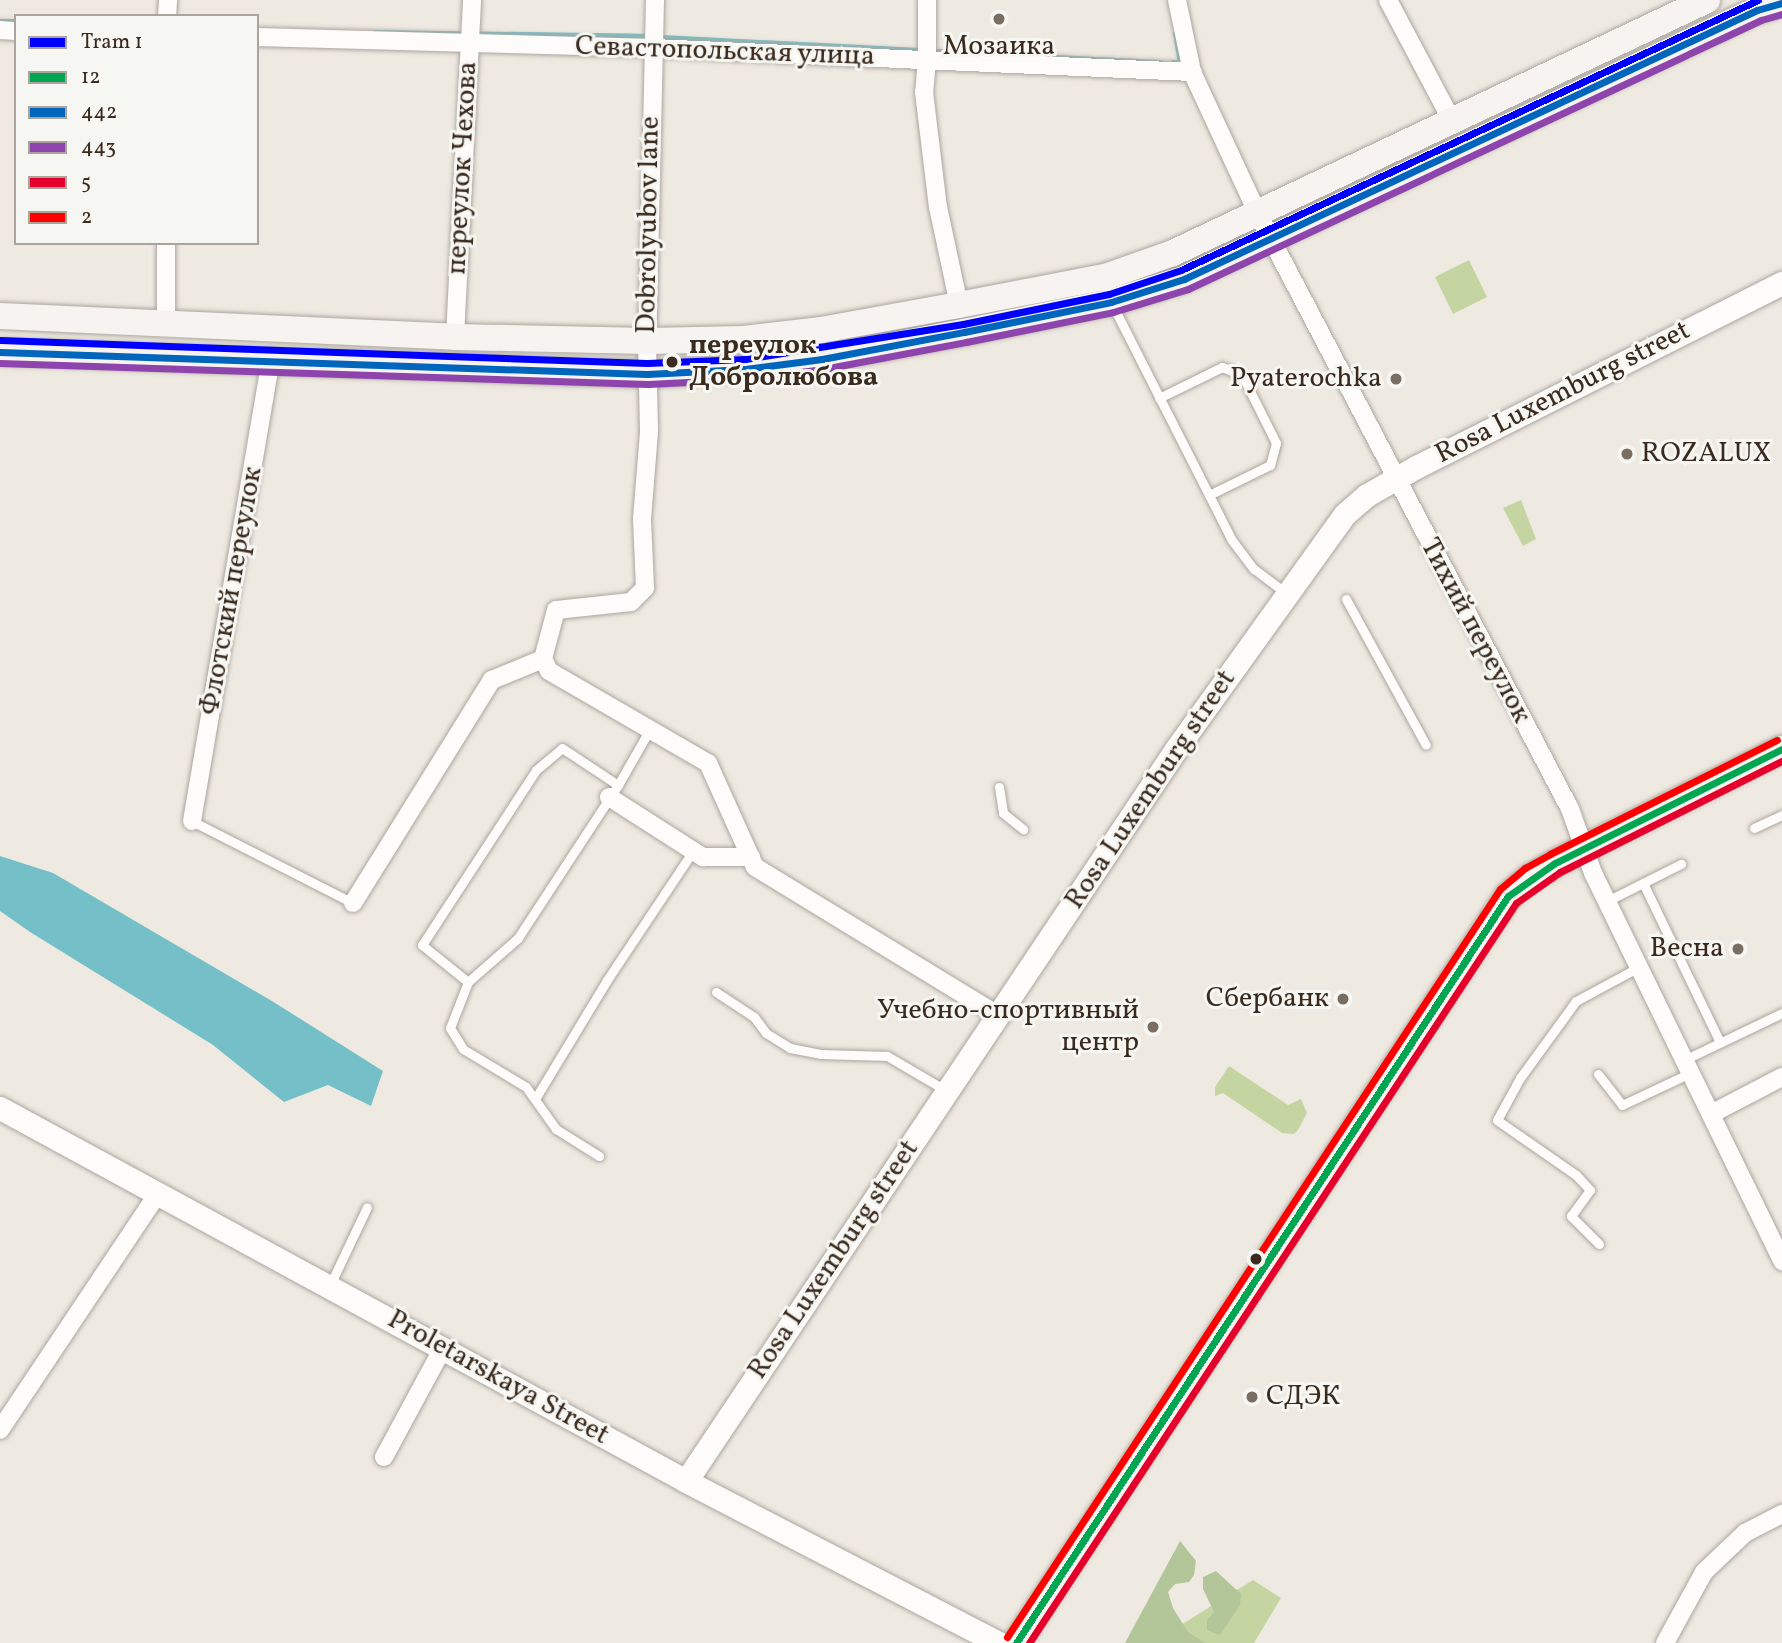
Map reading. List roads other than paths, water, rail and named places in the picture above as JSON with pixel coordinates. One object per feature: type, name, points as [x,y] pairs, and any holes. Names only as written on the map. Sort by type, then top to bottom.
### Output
[{"type":"main road","points":[[0,316],[455,337],[647,341],[744,339],[783,335],[959,305],[1116,274],[1173,253],[1707,0]]},
{"type":"main road","points":[[0,352],[647,374],[745,369],[822,359],[1111,302],[1184,279],[1757,10],[1782,3]]},
{"type":"main road","points":[[1016,1643],[1508,896],[1531,877],[1584,848],[1782,749]]},
{"type":"street","name":"переулок Чехова","points":[[455,337],[472,0]]},
{"type":"street","name":"Dobrolyubov lane","points":[[543,659],[556,610],[631,602],[645,588],[642,519],[649,432],[647,341],[655,0]]},
{"type":"street","points":[[927,0],[928,60],[924,92],[938,207],[959,305]]},
{"type":"street","name":"Тихий переулок","points":[[1177,0],[1192,72],[1256,212],[1570,809],[1607,901],[1782,1261]]},
{"type":"street","points":[[1388,0],[1452,121]]},
{"type":"street","name":"Севастопольская улица","points":[[259,37],[653,48],[1192,72]]},
{"type":"street","points":[[166,245],[166,324]]},
{"type":"street","name":"Rosa Luxemburg street","points":[[686,1481],[1176,749],[1345,514],[1367,495],[1395,478],[1782,283]]},
{"type":"street","name":"Флотский переулок","points":[[192,821],[271,361]]},
{"type":"street","points":[[353,904],[492,680],[543,659],[549,671],[708,763],[755,867],[999,1016]]},
{"type":"street","points":[[613,791],[703,857],[751,857]]},
{"type":"street","points":[[1711,1114],[1782,1077]]},
{"type":"street","name":"Proletarskaya Street","points":[[0,1108],[686,1481],[999,1643]]},
{"type":"street","points":[[0,1430],[158,1193]]},
{"type":"street","points":[[384,1457],[443,1348]]},
{"type":"street","points":[[1665,1643],[1704,1572],[1745,1533],[1782,1514]]},
{"type":"lane","points":[[1111,302],[1239,552],[1254,569],[1286,593]]},
{"type":"lane","points":[[1159,398],[1222,367],[1242,375],[1276,443],[1270,465],[1209,495]]},
{"type":"lane","points":[[1346,599],[1426,745]]},
{"type":"lane","points":[[599,1156],[556,1129],[526,1087],[463,1049],[450,1028],[468,982],[518,938],[650,729]]},
{"type":"lane","points":[[468,982],[422,945],[536,770],[562,748],[613,791]]},
{"type":"lane","points":[[999,787],[1003,813],[1023,829]]},
{"type":"lane","points":[[1754,828],[1782,815]]},
{"type":"lane","points":[[192,821],[353,904]]},
{"type":"lane","points":[[535,1099],[607,980],[693,851]]},
{"type":"lane","points":[[1607,901],[1681,864]]},
{"type":"lane","points":[[1643,883],[1720,1042]]},
{"type":"lane","points":[[1599,1244],[1571,1216],[1590,1191],[1576,1175],[1497,1119],[1520,1079],[1576,1001],[1639,967]]},
{"type":"lane","points":[[716,992],[754,1017],[766,1033],[790,1048],[821,1054],[887,1056],[948,1091]]},
{"type":"lane","points":[[1598,1074],[1622,1105],[1687,1066],[1720,1042],[1782,1013]]},
{"type":"lane","points":[[330,1286],[367,1207]]},
{"type":"water","points":[[0,856],[53,873],[272,1001],[383,1071],[371,1106],[328,1085],[284,1102],[213,1045],[30,932],[0,911]]},
{"type":"waterway","points":[[0,21],[14,21]]},
{"type":"waterway","points":[[1173,62],[1180,63],[1175,33],[1179,29]]},
{"type":"waterway","points":[[375,32],[645,36]]},
{"type":"waterway","points":[[662,37],[1160,62]]},
{"type":"tram line","name":"1","points":[[0,340],[647,363],[745,359],[963,324],[1109,294],[1181,270],[1758,0]]},
{"type":"place","name":"Мозаика","points":[[999,19]]},
{"type":"place","name":"переулок Добролюбова","points":[[672,362]]},
{"type":"place","name":"Pyaterochka","points":[[1396,379]]},
{"type":"place","name":"ROZALUX","points":[[1627,454]]},
{"type":"place","name":"Весна","points":[[1738,949]]},
{"type":"place","name":"Сбербанк","points":[[1343,999]]},
{"type":"place","name":"Учебно-спортивный центр","points":[[1153,1027]]},
{"type":"place","name":"СДЭК","points":[[1252,1397]]}]
